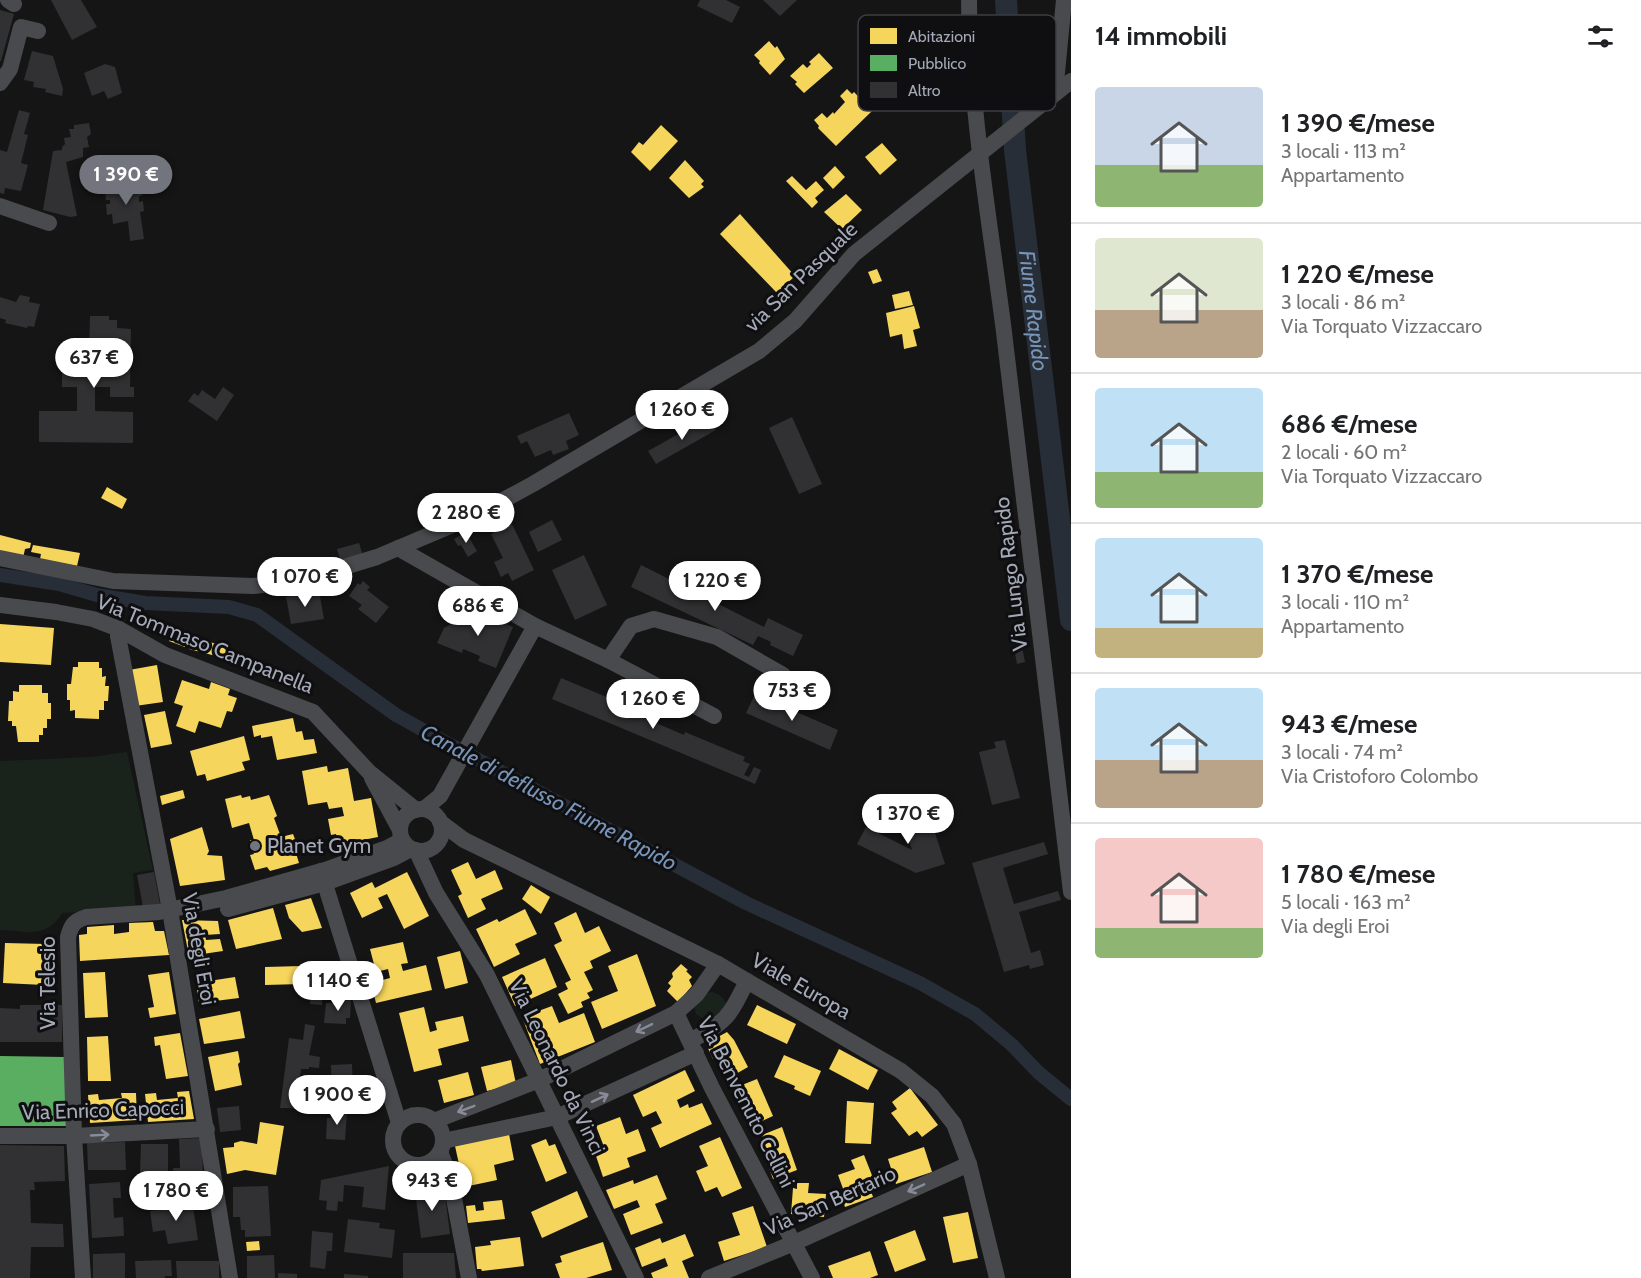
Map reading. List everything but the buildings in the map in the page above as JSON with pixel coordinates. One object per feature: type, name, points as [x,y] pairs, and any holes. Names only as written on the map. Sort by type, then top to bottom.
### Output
[{"type":"street","points":[[1056,79],[1064,0]]},
{"type":"street","points":[[0,83],[10,69],[21,27],[38,31]]},
{"type":"street","points":[[1058,51],[1061,58],[1071,66]]},
{"type":"street","name":"via San Pasquale","points":[[1056,92],[1071,81]]},
{"type":"street","name":"Via Lungo Rapido","points":[[978,111],[1071,892]]},
{"type":"street","name":"via San Pasquale","points":[[0,558],[113,581],[253,586],[298,581],[377,557],[474,516],[523,490],[759,351],[795,321],[854,254],[1032,111]]},
{"type":"street","points":[[0,206],[49,223]]},
{"type":"street","points":[[398,548],[535,626],[608,660],[714,716]]},
{"type":"street","name":"Via Tommaso Campanella","points":[[0,605],[93,619],[119,629],[165,655],[313,712],[369,772],[432,823]]},
{"type":"street","points":[[608,660],[631,626],[654,619],[717,637],[783,675]]},
{"type":"street","points":[[429,880],[432,823],[440,796],[535,626]]},
{"type":"street","name":"Via degli Eroi","points":[[119,629],[118,636],[170,913],[207,1129],[230,1278]]},
{"type":"street","name":"Via Tommaso Campanella","points":[[369,772],[407,842]]},
{"type":"street","points":[[407,842],[404,817],[432,823]]},
{"type":"street","name":"Via Telesio","points":[[83,1278],[74,1136],[68,938],[70,926],[86,916],[170,913],[323,877],[387,848],[407,842],[423,851],[432,823]]},
{"type":"street","name":"Viale Europa","points":[[432,823],[718,964],[901,1071],[932,1096],[954,1124],[969,1164],[997,1278]]},
{"type":"street","name":"Via Leonardo da Vinci","points":[[407,842],[487,975],[636,1278]]},
{"type":"street","points":[[323,877],[399,1123]]},
{"type":"street","points":[[434,1121],[539,1080],[676,1013],[697,994],[718,964]]},
{"type":"street","points":[[469,1278],[450,1177],[441,1146],[439,1127],[434,1121],[420,1115],[399,1123],[393,1137],[393,1145],[400,1158],[407,1163],[422,1165],[429,1162],[441,1146],[557,1117],[693,1047],[731,1014],[747,981]]},
{"type":"street","name":"Via Benvenuto Cellini","points":[[676,1013],[812,1278]]},
{"type":"street","name":"Via Enrico Capocci","points":[[0,1136],[74,1136],[207,1129]]},
{"type":"street","name":"Via San Bertario","points":[[709,1278],[794,1243],[969,1164]]},
{"type":"shaded area","points":[[127,752],[153,870],[133,873],[136,910],[62,913],[50,927],[43,930],[27,932],[0,930],[0,761],[91,757]]},
{"type":"shaded area","points":[[712,992],[724,999],[727,1012],[707,1022],[696,1014],[694,1006],[706,993]]},
{"type":"waterway","name":"Fiume Rapido","points":[[1006,0],[1007,15]]},
{"type":"waterway","name":"Fiume Rapido","points":[[1013,111],[1015,150],[1071,620]]},
{"type":"waterway","name":"Canale di deflusso Fiume Rapido","points":[[0,575],[59,584],[97,595],[145,603],[229,607],[257,615],[396,715],[746,903],[920,983],[975,1014],[1071,1099]]},
{"type":"place","name":"Planet Gym","points":[[255,846]]}]
